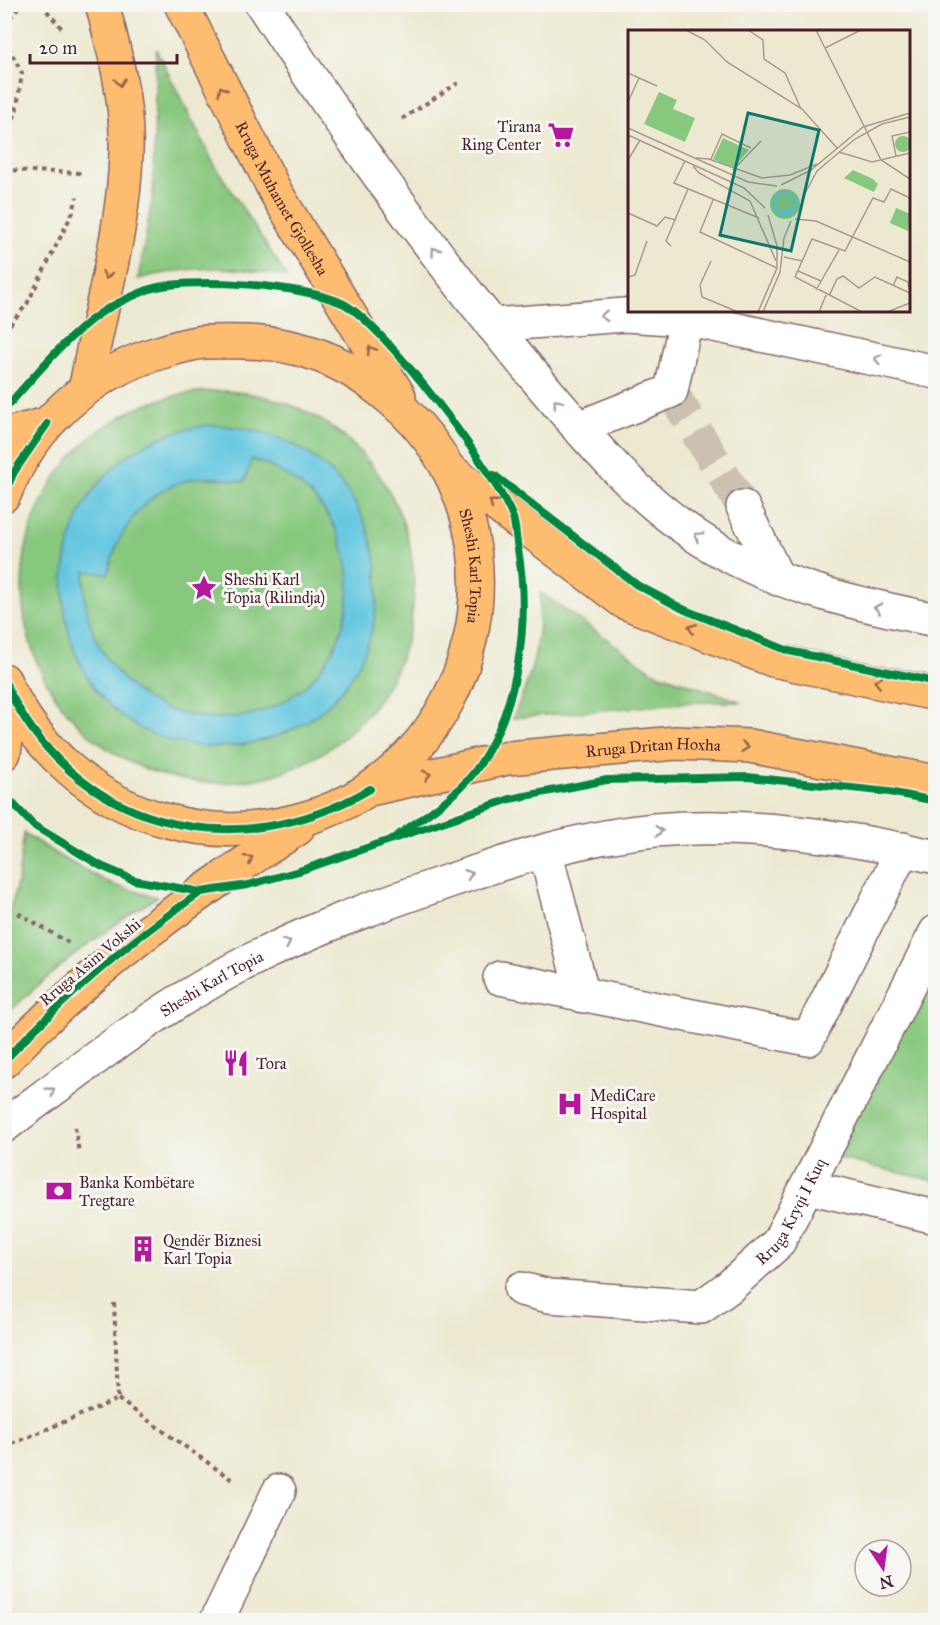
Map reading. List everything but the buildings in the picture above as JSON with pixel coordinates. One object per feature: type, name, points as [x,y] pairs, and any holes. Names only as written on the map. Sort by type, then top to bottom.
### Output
[{"type":"main road","points":[[86,387],[117,230],[126,152],[119,68],[102,4]]},
{"type":"main road","name":"Rruga Muhamet Gjollesha","points":[[181,4],[190,28],[275,191],[413,418]]},
{"type":"main road","name":"Sheshi Karl Topia","points":[[4,495],[14,472],[47,424],[86,387],[138,358],[196,343],[255,341],[313,353],[367,379],[413,418],[450,470],[471,526],[478,585],[471,644],[450,700],[416,749],[370,789],[319,815],[261,829],[201,830],[143,815],[90,787],[45,747],[8,688]]},
{"type":"main road","points":[[4,435],[47,424]]},
{"type":"main road","points":[[450,470],[624,602],[772,660],[936,694]]},
{"type":"main road","points":[[4,753],[8,688]]},
{"type":"main road","name":"Rruga Dritan Hoxha","points":[[370,789],[508,758],[676,743],[750,747],[936,782]]},
{"type":"main road","name":"Rruga Asim Vokshi","points":[[4,1061],[44,1019],[106,963],[181,906],[319,815]]},
{"type":"street","points":[[262,4],[357,146],[492,325],[578,428],[671,518],[723,553],[778,579],[851,603],[936,620]]},
{"type":"street","points":[[492,325],[625,315],[686,319],[936,372]]},
{"type":"street","points":[[578,428],[671,391],[686,319]]},
{"type":"street","points":[[743,507],[778,579]]},
{"type":"street","name":"Sheshi Karl Topia","points":[[4,1126],[135,1030],[232,970],[338,920],[507,861],[577,842],[655,830],[716,829],[818,834],[936,857]]},
{"type":"street","points":[[500,978],[808,1038],[903,849]]},
{"type":"street","points":[[545,851],[583,996]]},
{"type":"street","name":"Rruga Kryqi I Kuq","points":[[520,1289],[549,1296],[700,1307],[729,1287],[778,1243],[936,932]]},
{"type":"street","points":[[808,1186],[936,1217]]},
{"type":"street","points":[[217,1620],[279,1491]]},
{"type":"path","points":[[4,25],[21,4]]},
{"type":"path","points":[[41,4],[64,32],[67,42]]},
{"type":"path","points":[[4,39],[22,72],[16,114],[4,133]]},
{"type":"path","points":[[402,119],[458,83]]},
{"type":"path","points":[[81,183],[84,162]]},
{"type":"path","points":[[4,170],[84,173]]},
{"type":"path","points":[[4,332],[27,304],[73,212],[78,192]]},
{"type":"path","points":[[18,913],[74,946]]},
{"type":"path","points":[[114,1303],[118,1399]]},
{"type":"path","points":[[12,1444],[118,1399]]},
{"type":"path","points":[[118,1399],[239,1485]]},
{"type":"green space","points":[[156,49],[214,164],[287,277],[248,270],[212,268],[177,271],[138,279],[153,195]]},
{"type":"green space","points":[[218,391],[256,395],[293,406],[327,424],[356,449],[381,478],[399,512],[410,549],[414,587],[410,625],[399,662],[381,696],[356,725],[327,750],[293,768],[256,779],[218,783],[180,779],[143,768],[109,750],[80,725],[55,696],[37,662],[26,625],[22,587],[26,549],[37,512],[55,478],[80,449],[109,424],[143,406],[180,395]]},
{"type":"green space","points":[[540,592],[654,672],[742,702],[695,702],[513,718],[531,671],[539,627]]},
{"type":"green space","points":[[24,833],[59,856],[113,885],[157,897],[78,952],[5,1016],[5,931],[18,880]]},
{"type":"green space","points":[[935,963],[935,1181],[832,1157]]},
{"type":"water","points":[[210,425],[282,439],[334,475],[365,524],[377,581],[370,638],[343,689],[297,727],[232,746],[162,738],[111,707],[78,659],[64,601],[70,542],[95,488],[142,446]],"holes":[[[252,459],[302,487],[334,526],[348,570],[346,616],[328,658],[298,692],[255,713],[202,717],[171,710],[142,696],[115,670],[99,645],[88,617],[84,587],[85,571],[108,574],[119,541],[138,512],[164,490],[180,483],[198,478],[244,482]]]},
{"type":"tunnel","points":[[671,391],[743,507]]},
{"type":"cycle path","points":[[4,410],[49,359],[87,323],[121,301],[163,286],[245,284],[326,297],[344,304],[362,317],[385,340],[438,402],[503,497],[515,526],[523,604],[522,632],[513,687],[494,740],[480,764],[462,786],[394,838]]},
{"type":"cycle path","points":[[4,495],[14,472],[47,424]]},
{"type":"cycle path","points":[[494,475],[637,585],[685,610],[789,651],[936,682]]},
{"type":"cycle path","points":[[4,680],[33,730],[70,771],[113,801],[161,820],[212,829],[265,827],[318,813],[370,789]]},
{"type":"cycle path","points":[[4,794],[33,825],[101,866],[134,880],[201,892],[248,885],[299,871],[510,799],[607,780],[748,777],[889,792],[936,801]]},
{"type":"cycle path","points":[[4,1061],[50,1014],[98,971],[148,930],[201,892]]},
{"type":"place","name":"Tirana Ring Center","points":[[561,135]]},
{"type":"place","name":"Sheshi Karl Topia (Rilindja)","points":[[204,588]]},
{"type":"place","name":"Tora","points":[[236,1063]]},
{"type":"place","name":"MediCare Hospital","points":[[570,1104]]},
{"type":"place","name":"Banka Kombëtare Tregtare","points":[[59,1191]]},
{"type":"place","name":"Qendër Biznesi Karl Topia","points":[[143,1249]]}]
